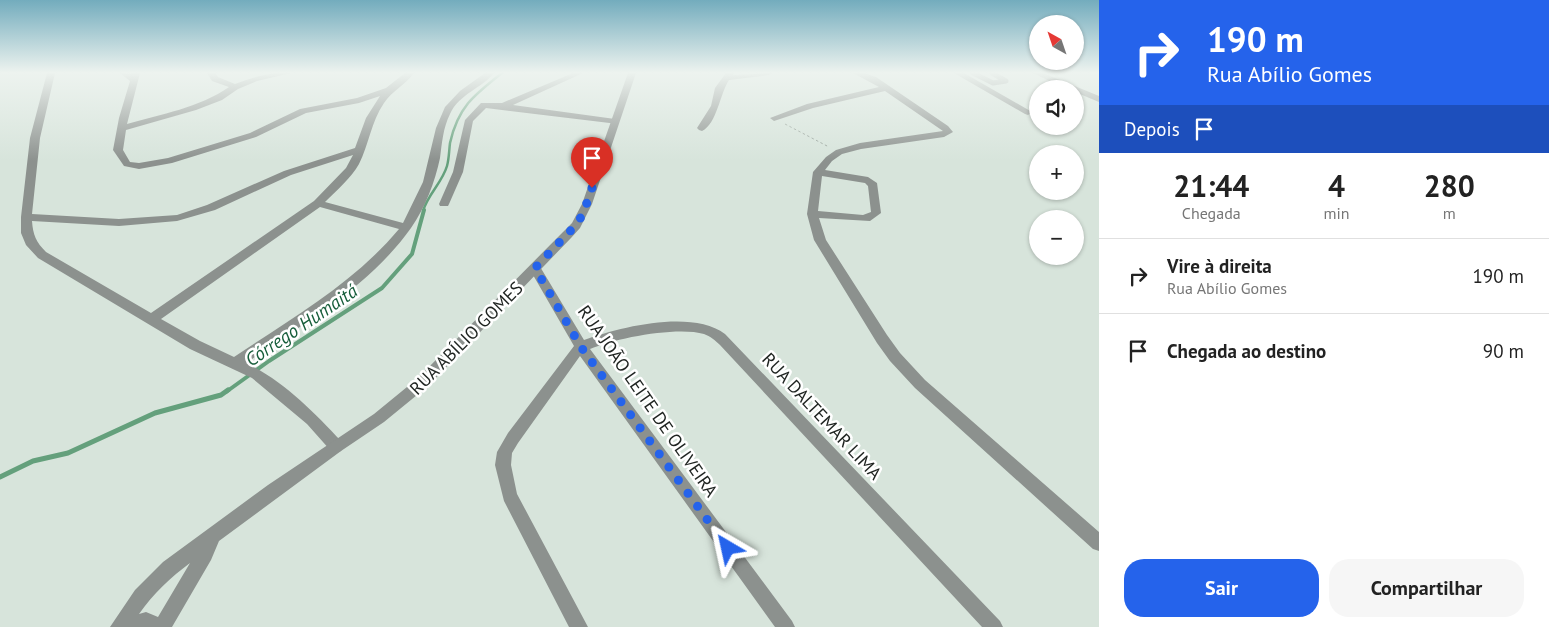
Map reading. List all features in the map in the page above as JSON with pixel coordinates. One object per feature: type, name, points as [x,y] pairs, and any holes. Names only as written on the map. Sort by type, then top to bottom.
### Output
[{"type":"street","points":[[44,102],[35,138],[26,217],[27,234],[32,245],[42,255],[150,320],[195,345],[247,368],[312,420],[336,446]]},
{"type":"street","points":[[128,102],[118,150],[121,157],[130,165],[151,165],[253,135],[303,111],[352,102]]},
{"type":"street","points":[[122,128],[208,102]]},
{"type":"street","points":[[150,320],[318,203],[350,170],[370,118],[381,102]]},
{"type":"street","points":[[247,368],[360,275],[392,245],[406,227],[426,186],[447,111],[454,102]]},
{"type":"street","points":[[503,106],[512,102]]},
{"type":"street","name":"RUA ABÍLIO GOMES","points":[[119,627],[141,596],[169,568],[214,533],[336,446],[379,418],[423,382],[535,268],[576,225],[583,214],[622,102]]},
{"type":"street","points":[[702,128],[716,102]]},
{"type":"street","points":[[774,118],[826,102]]},
{"type":"street","points":[[907,102],[948,132],[855,147],[839,152],[829,159],[818,172],[812,214],[820,240],[895,357],[920,384],[1099,543]]},
{"type":"street","points":[[1011,102],[1028,112]]},
{"type":"street","points":[[444,204],[458,172],[469,120],[484,105],[615,122]]},
{"type":"street","points":[[26,217],[126,224],[179,217],[210,207],[268,181],[359,150]]},
{"type":"street","points":[[812,214],[870,218],[876,213],[871,182],[863,178],[818,172]]},
{"type":"street","points":[[318,203],[406,227]]},
{"type":"street","name":"RUA JOÃO LEITE DE OLIVEIRA","points":[[535,268],[581,347],[786,627]]},
{"type":"street","name":"RUA DALTEMAR LIMA","points":[[581,347],[596,341],[644,331],[680,327],[706,329],[716,334],[994,627]]},
{"type":"street","points":[[580,627],[510,496],[503,465],[506,452],[513,438],[572,356],[581,347]]},
{"type":"street","points":[[124,627],[146,621],[160,627],[205,554],[214,533]]},
{"type":"path","points":[[774,118],[839,152]]},
{"type":"waterway","name":"Córrego Humaitá","points":[[423,211],[428,199],[445,172],[453,131],[469,102]]},
{"type":"waterway","name":"Córrego Humaitá","points":[[226,392],[269,361],[382,288],[412,254],[424,210]]},
{"type":"waterway","name":"Córrego Humaitá","points":[[0,477],[33,461],[68,453],[155,413],[221,395],[228,390]]},
{"type":"route","points":[[592,188],[583,214],[576,225],[535,268],[581,347],[728,548]]}]
